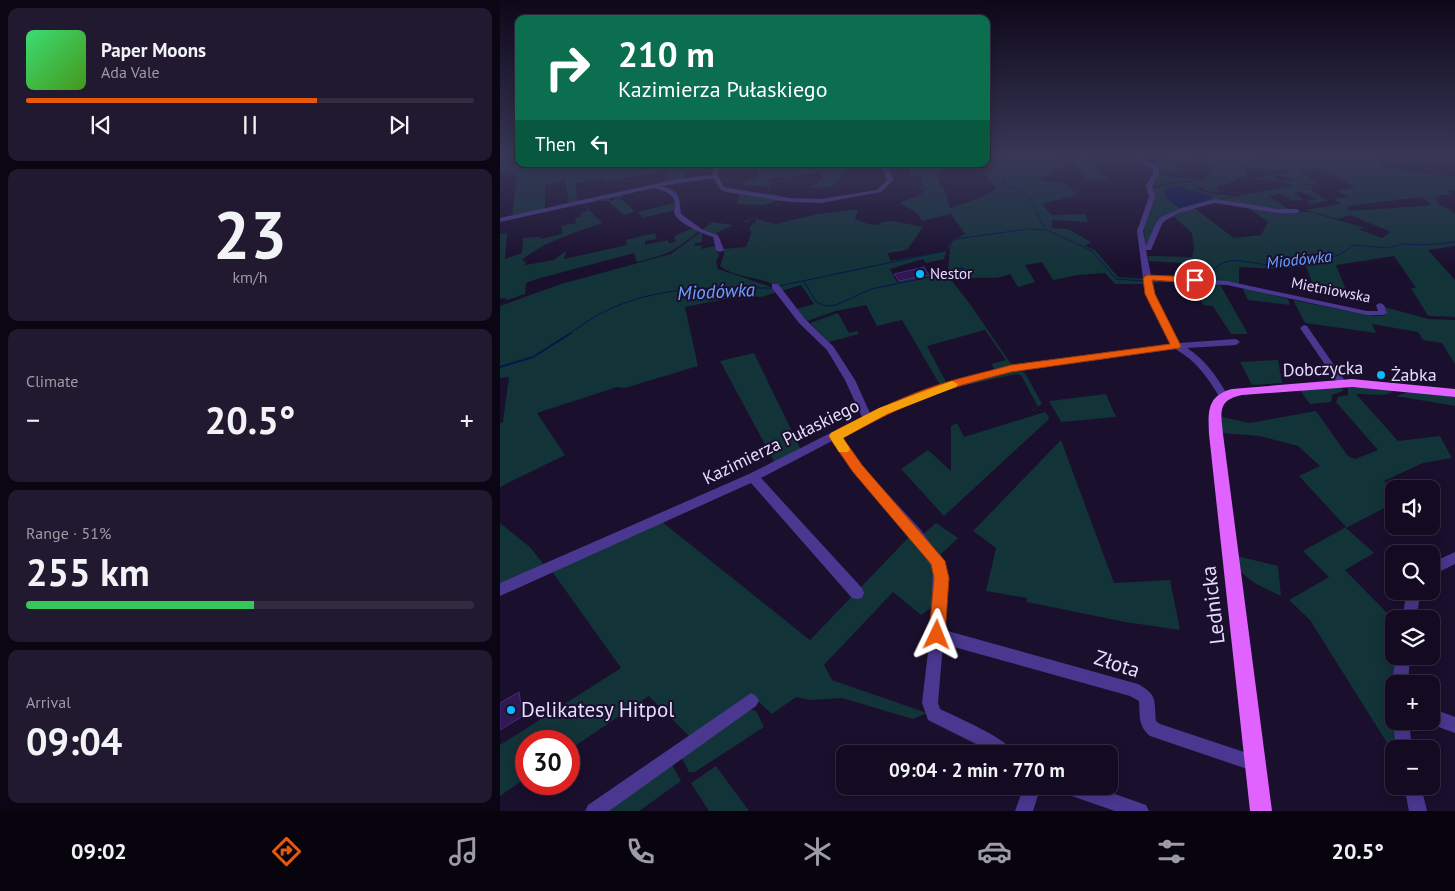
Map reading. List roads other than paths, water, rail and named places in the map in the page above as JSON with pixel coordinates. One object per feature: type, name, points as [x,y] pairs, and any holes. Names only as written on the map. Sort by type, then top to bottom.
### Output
[{"type":"main road","name":"Dobczycka","points":[[1223,396],[1249,390],[1342,383],[1455,393]]},
{"type":"main road","name":"Lednicka","points":[[1223,396],[1217,402],[1214,415],[1261,811]]},
{"type":"street","points":[[500,220],[615,195]]},
{"type":"street","points":[[673,195],[678,202],[678,215],[701,231],[716,236],[720,250]]},
{"type":"street","points":[[754,195],[795,200],[827,200],[860,195]]},
{"type":"street","points":[[1151,195],[1140,225],[1150,294],[1176,346],[1198,359],[1223,396]]},
{"type":"street","points":[[1142,248],[1148,248],[1155,238],[1158,225],[1164,219],[1188,208],[1215,201],[1278,211],[1297,211]]},
{"type":"street","name":"Mietniowska","points":[[1147,278],[1227,283],[1367,313],[1383,312],[1380,305]]},
{"type":"street","points":[[777,288],[802,321],[830,348],[850,380],[868,420]]},
{"type":"street","points":[[1304,328],[1342,383]]},
{"type":"street","name":"Kazimierza Pułaskiego","points":[[500,590],[753,477],[868,420],[930,392],[1011,369],[1176,346],[1236,342]]},
{"type":"street","points":[[835,436],[857,468],[938,561],[942,578],[930,704],[934,714],[993,745]]},
{"type":"street","points":[[753,477],[857,593]]},
{"type":"street","points":[[1440,566],[1455,558]]},
{"type":"street","name":"Złota","points":[[937,635],[1133,689],[1146,697],[1149,725],[1156,730],[1256,764]]},
{"type":"street","points":[[594,811],[751,701]]},
{"type":"street","points":[[1440,719],[1455,725]]},
{"type":"street","points":[[1024,811],[1030,795]]},
{"type":"street","points":[[1093,795],[1140,811]]},
{"type":"street","points":[[1414,795],[1418,811]]},
{"type":"waterway","points":[[1026,195],[1029,196],[1045,229]]},
{"type":"waterway","name":"Miodówka","points":[[950,249],[951,243],[956,239],[1028,229],[1047,230],[1092,251],[1116,279],[1145,281]]},
{"type":"waterway","name":"Miodówka","points":[[1206,279],[1213,270],[1228,261],[1271,265],[1299,259],[1331,257],[1338,255],[1352,245],[1388,248],[1402,244],[1425,245],[1455,242]]},
{"type":"waterway","name":"Miodówka","points":[[779,286],[945,251]]},
{"type":"waterway","points":[[949,272],[963,268]]},
{"type":"waterway","points":[[804,281],[816,302],[825,306],[836,305],[871,289],[939,275]]},
{"type":"waterway","name":"Miodówka","points":[[569,334],[593,318],[642,297],[691,289],[772,288]]},
{"type":"waterway","name":"Miodówka","points":[[500,367],[533,357],[571,333]]},
{"type":"place","name":"Nestor","points":[[920,274]]},
{"type":"place","name":"Żabka","points":[[1381,375]]},
{"type":"place","name":"Delikatesy Hitpol","points":[[511,710]]}]
